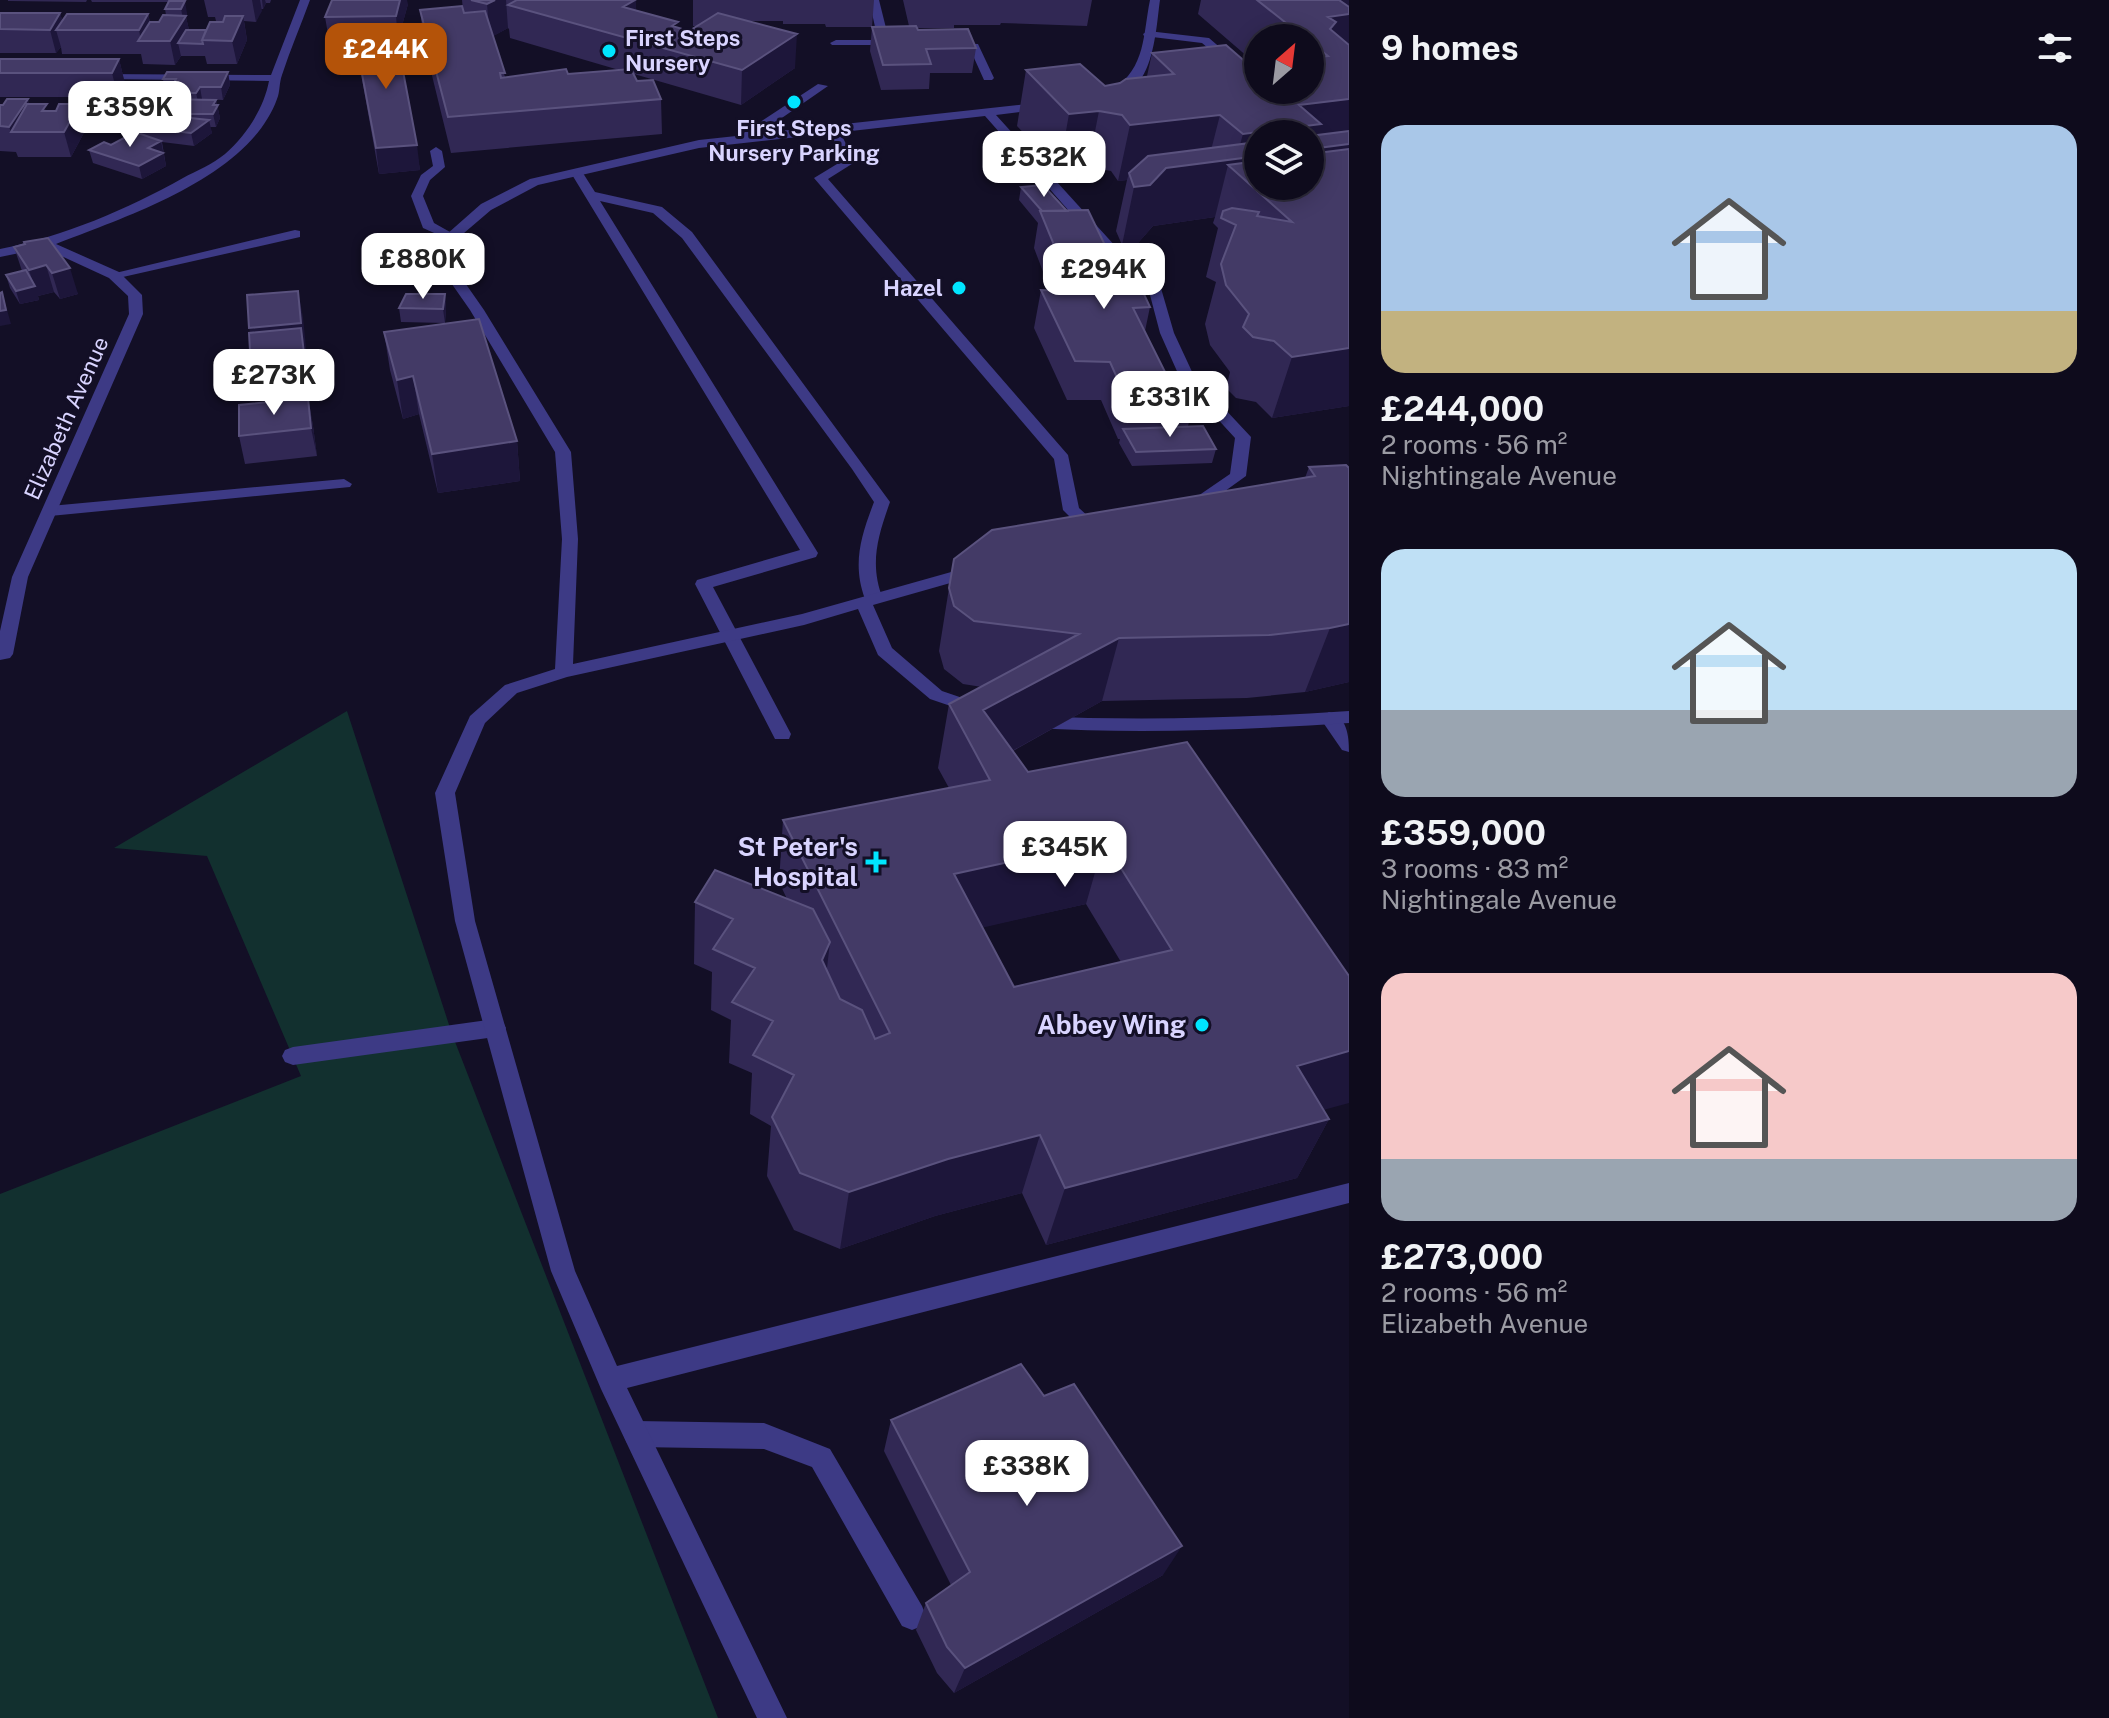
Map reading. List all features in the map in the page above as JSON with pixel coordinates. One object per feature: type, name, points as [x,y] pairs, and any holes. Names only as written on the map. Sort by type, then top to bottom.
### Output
[{"type":"street","points":[[0,253],[45,244],[148,203],[228,158],[243,143],[271,100],[275,78],[305,0]]},
{"type":"street","points":[[874,0],[884,42]]},
{"type":"street","points":[[1103,95],[1132,84],[1141,74],[1155,0]]},
{"type":"street","points":[[1148,34],[1205,40],[1238,68],[1230,78]]},
{"type":"street","points":[[836,43],[914,44]]},
{"type":"street","points":[[944,45],[974,46],[988,78]]},
{"type":"street","points":[[91,76],[275,78]]},
{"type":"street","points":[[746,137],[822,86]]},
{"type":"street","points":[[564,672],[570,539],[563,452],[477,310],[440,257],[452,237],[486,207],[534,182],[699,144],[1062,103]]},
{"type":"street","points":[[988,113],[1112,251],[1151,274],[1167,333],[1187,378],[1243,437],[1238,476],[1178,513],[1208,517]]},
{"type":"street","points":[[832,128],[849,162],[820,178],[1062,458],[1071,510],[1096,533]]},
{"type":"street","points":[[436,151],[439,167],[425,178],[417,196],[428,225],[452,237]]},
{"type":"street","points":[[577,173],[810,553],[703,584],[782,734]]},
{"type":"street","points":[[592,195],[657,210],[687,235],[859,467],[882,502],[868,542],[864,579],[884,651],[936,695],[1002,718],[1110,726],[1258,723],[1349,717]]},
{"type":"street","points":[[45,244],[114,275],[295,234]]},
{"type":"street","name":"Elizabeth Avenue","points":[[0,654],[4,654],[20,577],[136,314],[135,295],[114,275]]},
{"type":"street","points":[[50,511],[344,484]]},
{"type":"street","points":[[772,1718],[610,1380],[563,1271],[465,921],[445,793],[477,720],[511,689],[564,672],[869,600],[999,563]]},
{"type":"street","points":[[1329,718],[1349,745]]},
{"type":"street","points":[[293,1056],[495,1028]]},
{"type":"street","points":[[610,1380],[1349,1193]]},
{"type":"street","points":[[636,1434],[764,1436],[821,1458],[912,1616]]},
{"type":"green space","points":[[347,711],[452,1034],[718,1718],[0,1718],[0,1194],[301,1076],[207,856],[114,848]]},
{"type":"building","points":[[332,0],[400,0],[396,16],[325,17]]},
{"type":"building","points":[[471,0],[495,0],[487,4]]},
{"type":"building","points":[[517,0],[635,0],[623,7],[678,22],[672,26],[689,31],[718,13],[797,34],[742,70],[508,5]]},
{"type":"building","points":[[1257,0],[1339,0],[1349,7],[1349,14],[1328,17],[1336,22],[1330,29],[1349,45],[1349,99],[1324,102],[1324,56],[1328,56],[1324,53],[1324,24],[1287,24]]},
{"type":"building","points":[[169,1],[185,1],[181,9],[165,9]]},
{"type":"building","points":[[462,6],[464,13],[485,11],[505,73],[500,73],[501,78],[566,69],[568,74],[631,69],[637,81],[653,80],[661,99],[448,117],[420,10]]},
{"type":"building","points":[[0,13],[60,13],[50,30],[0,29]]},
{"type":"building","points":[[67,14],[148,14],[139,30],[56,30]]},
{"type":"building","points":[[163,15],[186,16],[170,41],[138,41],[150,22],[159,22]]},
{"type":"building","points":[[225,16],[243,16],[232,41],[202,40],[210,22],[223,22]]},
{"type":"building","points":[[916,26],[918,30],[968,29],[976,48],[926,49],[931,64],[883,65],[872,27]]},
{"type":"building","points":[[186,30],[206,30],[203,44],[178,43]]},
{"type":"building","points":[[396,34],[417,145],[376,148],[355,37]]},
{"type":"building","points":[[1226,45],[1244,61],[1244,104],[1307,104],[1299,105],[1316,120],[1244,120],[1243,134],[1220,115],[1130,125],[1122,115],[1099,111],[1069,114],[1026,70],[1080,64],[1105,86],[1126,79],[1174,74],[1152,53]]},
{"type":"building","points":[[0,59],[119,59],[112,73],[0,73]]},
{"type":"building","points":[[167,72],[228,72],[221,87],[200,87],[196,93],[161,93],[165,85],[173,85],[176,79],[163,79]]},
{"type":"building","points":[[7,99],[28,99],[9,127],[0,126],[0,105]]},
{"type":"building","points":[[157,99],[216,100],[213,105],[218,105],[213,114],[166,114],[169,108],[152,107]]},
{"type":"building","points":[[27,104],[47,104],[42,111],[56,111],[59,104],[80,104],[64,132],[11,132]]},
{"type":"building","points":[[162,115],[209,120],[191,133],[135,127],[143,119],[157,120]]},
{"type":"building","points":[[1349,131],[1349,144],[1324,147],[1324,134]]},
{"type":"building","points":[[135,132],[161,141],[148,148],[163,153],[139,166],[89,150],[104,142],[111,145]]},
{"type":"building","points":[[1244,144],[1244,158],[1166,168],[1150,185],[1134,187],[1129,173],[1148,156]]},
{"type":"building","points":[[1349,149],[1349,348],[1292,357],[1274,341],[1253,337],[1243,327],[1249,314],[1226,285],[1221,264],[1236,225],[1221,218],[1223,211],[1232,208],[1292,222],[1267,200],[1324,200],[1324,152]]},
{"type":"building","points":[[1244,163],[1244,179],[1228,165]]},
{"type":"building","points":[[1043,185],[1067,211],[1042,211],[1021,187]]},
{"type":"building","points":[[1088,210],[1127,291],[1143,292],[1150,307],[1133,308],[1167,376],[1182,375],[1196,397],[1127,400],[1110,362],[1075,361],[1041,290],[1073,291],[1040,211]]},
{"type":"building","points":[[48,238],[70,268],[52,273],[46,265],[29,270],[14,247]]},
{"type":"building","points":[[26,270],[35,286],[16,291],[6,275]]},
{"type":"building","points":[[298,291],[301,323],[249,328],[247,295]]},
{"type":"building","points":[[0,293],[6,310],[0,311]]},
{"type":"building","points":[[406,294],[445,294],[443,309],[399,308]]},
{"type":"building","points":[[479,319],[517,441],[432,454],[413,376],[397,380],[384,332]]},
{"type":"building","points":[[301,328],[305,362],[251,368],[249,333]]},
{"type":"building","points":[[308,398],[311,428],[239,436],[239,405]]},
{"type":"building","points":[[1203,426],[1216,449],[1136,452],[1123,429]]},
{"type":"building","points":[[1346,465],[1349,468],[1349,624],[1269,635],[1119,638],[983,710],[1028,772],[1187,742],[1349,976],[1349,1051],[1297,1066],[1329,1119],[1065,1188],[1040,1135],[948,1159],[849,1192],[800,1173],[772,1117],[794,1075],[753,1055],[773,1021],[732,1002],[755,968],[713,949],[733,919],[695,902],[715,870],[813,909],[830,942],[822,960],[840,999],[862,1010],[875,1039],[890,1033],[783,820],[990,780],[949,704],[1079,634],[974,621],[954,606],[949,588],[954,559],[992,530],[1315,476],[1309,467]],"holes":[[[1104,841],[1172,950],[1014,987],[954,874]]]},
{"type":"building","points":[[1021,1364],[1044,1396],[1074,1384],[1182,1546],[965,1668],[947,1647],[926,1603],[970,1572],[891,1420]]},
{"type":"place","name":"First Steps Nursery","points":[[609,51]]},
{"type":"place","name":"First Steps Nursery Parking","points":[[794,102]]},
{"type":"place","name":"Hazel","points":[[959,288]]},
{"type":"place","name":"St Peter's Hospital","points":[[876,862]]},
{"type":"place","name":"Abbey Wing","points":[[1202,1025]]}]
